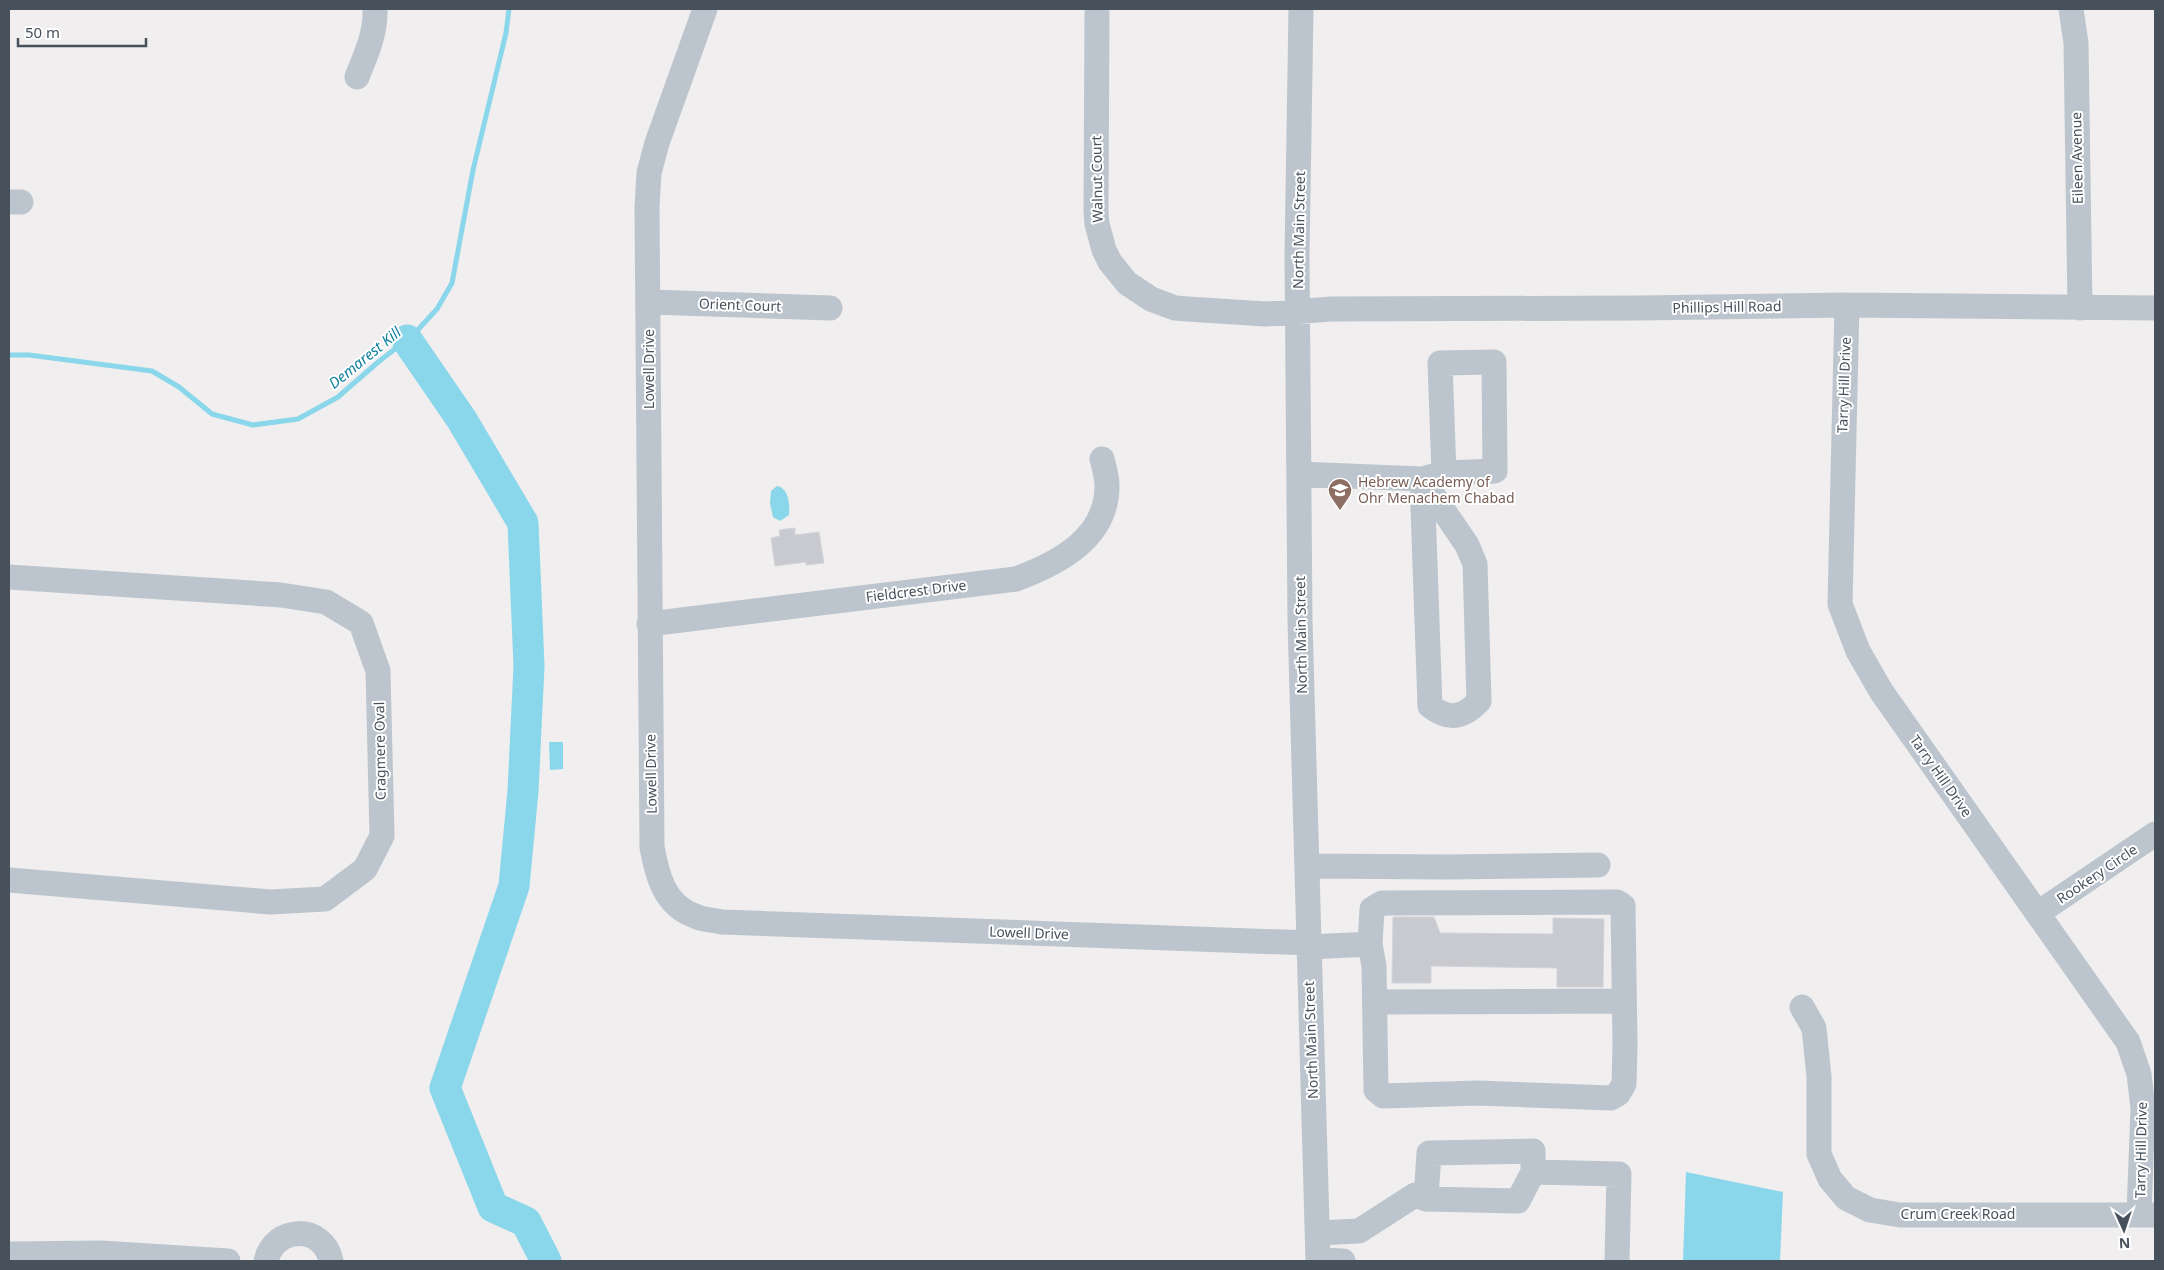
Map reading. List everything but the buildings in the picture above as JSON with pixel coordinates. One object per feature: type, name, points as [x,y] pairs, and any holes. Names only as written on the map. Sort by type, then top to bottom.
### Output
[{"type":"street","points":[[357,77],[368,49],[375,20],[375,9]]},
{"type":"street","name":"Lowell Drive","points":[[705,9],[657,144],[649,174],[649,624],[652,847],[657,876],[671,901],[694,916],[722,922],[1308,945],[1370,944]]},
{"type":"street","name":"Walnut Court","points":[[1097,9],[1096,211],[1100,237],[1110,262],[1127,283],[1138,292],[1175,308],[1266,314],[1298,311]]},
{"type":"street","name":"North Main Street","points":[[1301,9],[1298,311],[1301,672],[1309,866],[1308,945],[1318,1261]]},
{"type":"street","name":"Eileen Avenue","points":[[2071,9],[2076,43],[2080,308]]},
{"type":"street","name":"Orient Court","points":[[649,302],[830,308]]},
{"type":"street","name":"Phillips Hill Road","points":[[1298,311],[1331,308],[1847,306],[2155,308]]},
{"type":"street","name":"Tarry Hill Drive","points":[[1847,306],[1839,554],[1840,604],[1858,651],[1881,692],[2128,1042],[2139,1074],[2143,1108],[2147,1214]]},
{"type":"street","points":[[1299,474],[1433,476],[1495,471],[1494,362],[1440,363],[1433,476],[1425,547],[1430,706],[1440,714],[1457,716],[1470,711],[1479,701],[1475,564],[1433,476]]},
{"type":"street","name":"Fieldcrest Drive","points":[[649,624],[1016,579],[1045,568],[1074,550],[1096,527],[1105,508],[1107,484],[1102,459]]},
{"type":"street","points":[[1425,547],[1467,545]]},
{"type":"street","name":"Cragmere Oval","points":[[9,576],[281,595],[326,602],[361,623],[378,671],[382,836],[365,869],[325,899],[270,902],[9,880]]},
{"type":"street","name":"Rookery Circle","points":[[2038,913],[2155,834]]},
{"type":"street","points":[[1309,866],[1598,865]]},
{"type":"street","points":[[1617,902],[1623,906],[1624,1001],[1624,1084],[1618,1094],[1611,1098],[1477,1093],[1383,1096],[1376,1090],[1374,966],[1370,944],[1372,910],[1382,903],[1617,902]]},
{"type":"street","points":[[1375,1002],[1624,1001]]},
{"type":"street","name":"Crum Creek Road","points":[[1802,1007],[1814,1028],[1817,1052],[1819,1076],[1819,1154],[1830,1179],[1846,1198],[1870,1210],[1900,1215],[2147,1214]]},
{"type":"street","points":[[1318,1233],[1359,1231],[1414,1195],[1426,1199],[1518,1201],[1533,1172],[1533,1151],[1429,1152],[1426,1199]]},
{"type":"street","points":[[1533,1172],[1619,1174],[1617,1261]]},
{"type":"street","points":[[266,1261],[273,1245],[281,1238],[301,1233],[311,1235],[320,1241],[327,1249],[331,1261]]},
{"type":"street","points":[[9,1254],[101,1253],[228,1261]]},
{"type":"street","points":[[1318,1261],[1343,1261]]},
{"type":"water","points":[[777,486],[781,487],[786,493],[789,507],[789,515],[780,521],[773,517],[770,503],[771,491]]},
{"type":"water","points":[[549,742],[563,742],[563,769],[550,770]]},
{"type":"water","points":[[1686,1172],[1783,1192],[1780,1261],[1683,1261]]},
{"type":"waterway","name":"Demarest Kill","points":[[9,355],[29,355],[152,371],[179,387],[212,414],[253,425],[298,419],[338,397],[414,334],[437,309],[452,283],[473,170],[506,33],[509,9]]},
{"type":"waterway","points":[[407,340],[462,420],[523,523],[529,666],[523,791],[514,886],[445,1088],[493,1207],[526,1222],[546,1261]]},
{"type":"place","name":"Hebrew Academy of Ohr Menachem Chabad","points":[[1340,511]]}]
